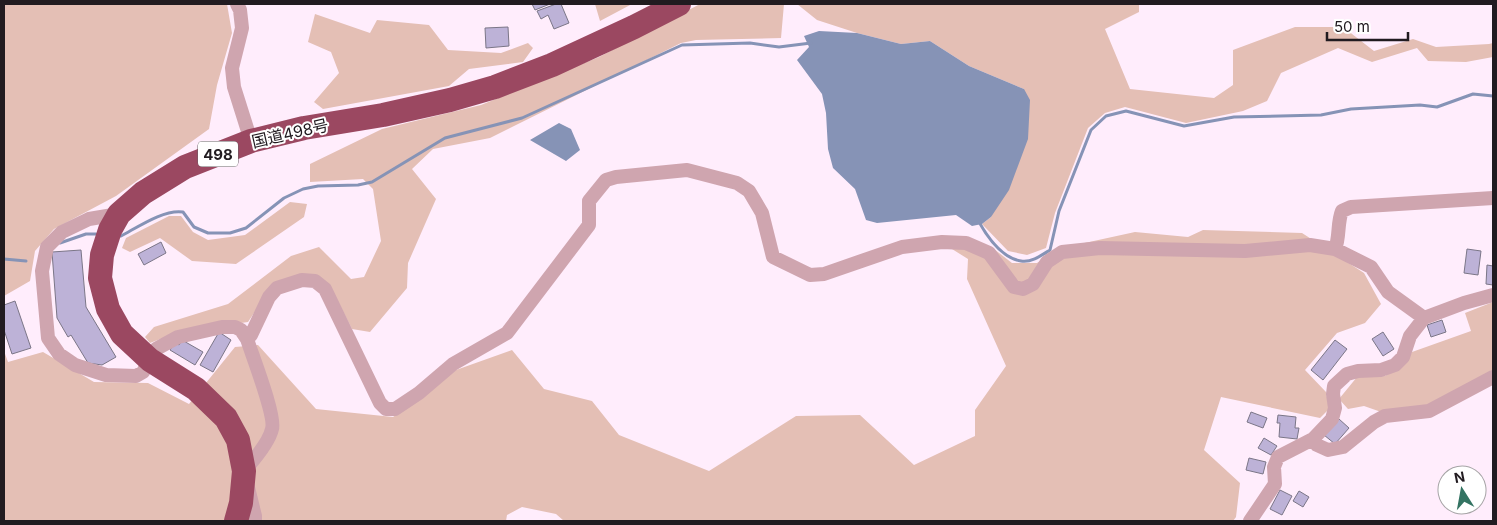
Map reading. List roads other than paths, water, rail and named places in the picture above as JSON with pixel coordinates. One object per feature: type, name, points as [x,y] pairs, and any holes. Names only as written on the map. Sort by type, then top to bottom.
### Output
[{"type":"highway","name":"国道498号","points":[[236,521],[241,503],[244,471],[238,440],[226,418],[196,389],[150,360],[122,334],[108,309],[100,278],[102,255],[110,230],[119,214],[143,193],[185,167],[251,141],[304,128],[383,115],[450,100],[495,86],[552,65],[679,4]]},
{"type":"street","points":[[237,4],[240,10],[242,28],[232,68],[234,87],[251,141]]},
{"type":"street","points":[[247,339],[251,335],[269,297],[277,288],[302,280],[315,281],[325,289],[380,404],[386,409],[395,408],[419,393],[453,364],[507,333],[589,226],[589,201],[606,180],[616,177],[687,170],[737,183],[748,191],[762,213],[773,257],[810,275],[824,274],[902,247],[942,242],[966,243],[989,253],[1014,287],[1023,289],[1033,284],[1047,262],[1062,252],[1100,248],[1245,251],[1310,246],[1335,249],[1371,267],[1388,292],[1424,318]]},
{"type":"street","points":[[1335,249],[1339,240],[1342,211],[1351,207],[1493,198]]},
{"type":"street","points":[[119,214],[89,220],[62,232],[47,246],[42,271],[48,338],[59,354],[75,365],[106,374],[136,376],[143,372],[156,349],[178,337],[222,327],[235,327],[241,330],[247,339],[272,415],[273,428],[259,453],[244,471],[255,521]]},
{"type":"street","points":[[1250,521],[1275,484],[1274,467],[1278,457],[1314,439],[1332,419],[1335,408],[1334,386],[1347,374],[1358,371],[1381,370],[1395,365],[1403,357],[1410,336],[1424,318],[1464,303],[1493,295]]},
{"type":"street","points":[[1314,439],[1317,445],[1328,450],[1343,447],[1374,422],[1385,416],[1429,411],[1493,377]]},
{"type":"water","points":[[819,31],[857,33],[901,44],[930,41],[969,66],[1024,89],[1030,100],[1028,139],[1009,190],[991,217],[982,224],[972,226],[956,215],[877,223],[866,220],[855,189],[833,168],[828,149],[826,113],[822,94],[797,60],[809,47],[804,36]]},
{"type":"water","points":[[559,123],[571,129],[580,150],[566,161],[530,140]]},
{"type":"waterway","points":[[121,236],[151,219],[176,212],[183,212],[194,227],[208,233],[230,233],[246,228],[284,198],[303,189],[318,186],[358,185],[372,182],[445,138],[522,118],[682,45],[750,43],[779,47],[811,43]]},
{"type":"waterway","points":[[979,222],[996,246],[1014,259],[1029,261],[1050,250],[1059,211],[1091,130],[1106,116],[1126,111],[1184,126],[1234,117],[1321,115],[1351,109],[1420,105],[1437,107],[1473,94],[1493,96]]},
{"type":"waterway","points":[[60,243],[86,234],[96,234]]},
{"type":"waterway","points":[[4,259],[26,261]]}]
